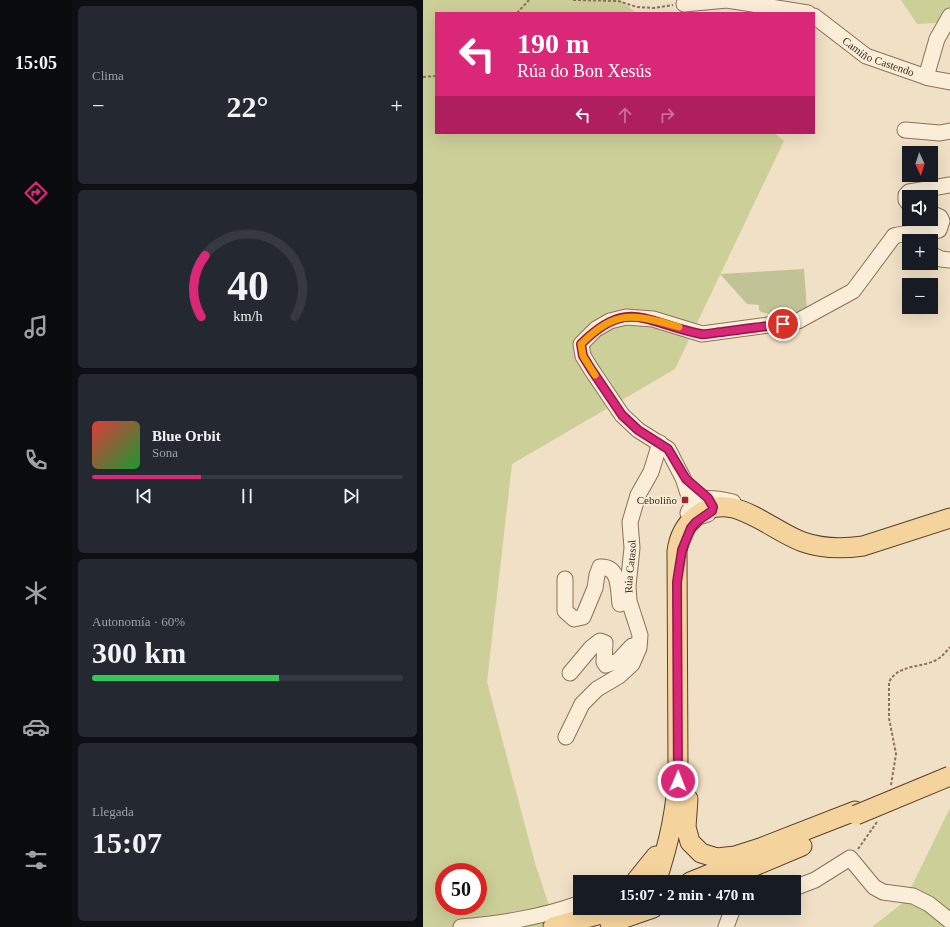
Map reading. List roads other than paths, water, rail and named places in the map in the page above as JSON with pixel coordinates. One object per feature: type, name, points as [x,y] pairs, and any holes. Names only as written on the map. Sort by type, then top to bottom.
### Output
[{"type":"main road","points":[[658,875],[666,852],[673,822],[678,781],[677,582],[687,525],[708,509],[728,506],[747,512],[766,524],[802,542],[831,548],[848,548],[863,546],[950,518]]},
{"type":"main road","points":[[708,509],[744,516],[766,524]]},
{"type":"main road","points":[[686,534],[703,520],[718,514],[708,509]]},
{"type":"main road","points":[[678,704],[685,733],[688,759],[687,836],[690,842],[701,854],[717,858],[735,856],[950,784]]},
{"type":"main road","points":[[733,875],[857,816],[883,800],[919,789],[950,776]]},
{"type":"main road","points":[[708,875],[857,816]]},
{"type":"main road","points":[[648,875],[673,822]]},
{"type":"main road","points":[[641,875],[656,856]]},
{"type":"main road","points":[[721,875],[734,870],[751,867]]},
{"type":"main road","points":[[553,927],[597,915]]},
{"type":"main road","points":[[576,927],[615,915]]},
{"type":"main road","points":[[539,927],[578,917],[596,921],[622,915]]},
{"type":"street","points":[[684,4],[727,0],[808,10]]},
{"type":"street","name":"Camiño Castendo","points":[[815,16],[865,56],[926,77],[950,82]]},
{"type":"street","points":[[926,77],[937,39],[950,16]]},
{"type":"street","points":[[905,130],[940,133],[950,131]]},
{"type":"street","points":[[921,190],[950,185]]},
{"type":"street","points":[[708,509],[678,467],[668,449],[661,443],[638,430],[622,415],[583,356],[581,344],[596,329],[610,321],[626,317],[653,319],[702,334],[798,321],[853,292],[894,236],[905,233],[932,232],[939,230],[942,221],[938,216]]},
{"type":"street","points":[[894,236],[902,240]]},
{"type":"street","points":[[938,258],[950,260]]},
{"type":"street","name":"Rúa Catasol","points":[[566,737],[582,704],[597,689],[619,676],[632,664],[640,635],[629,601],[628,586],[632,548],[630,522],[638,495],[651,472],[661,443]]},
{"type":"street","points":[[565,579],[565,611],[574,619],[583,617],[590,603],[600,567],[606,566],[612,570],[617,579],[621,608],[636,647],[618,661],[606,665],[604,662],[605,643],[600,641],[591,648],[570,673]]},
{"type":"street","points":[[801,885],[815,880],[850,858],[874,887],[883,892],[913,896],[929,904],[950,921]]},
{"type":"street","points":[[461,927],[545,915],[573,906]]},
{"type":"street","points":[[726,927],[730,915]]},
{"type":"place","name":"Ceboliño","points":[[685,500]]}]
